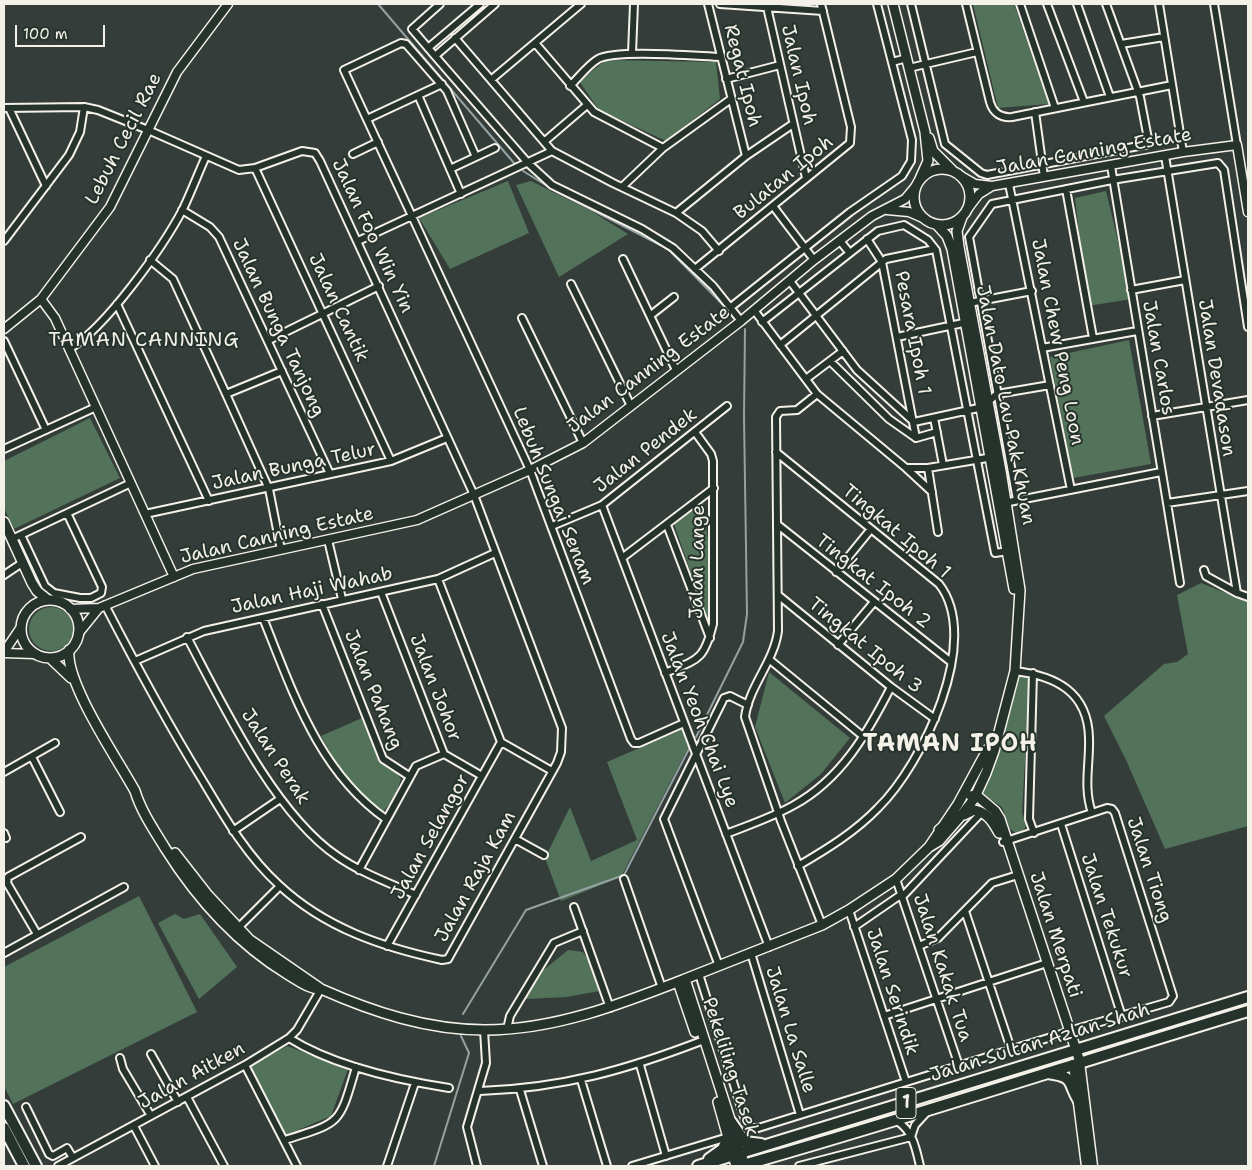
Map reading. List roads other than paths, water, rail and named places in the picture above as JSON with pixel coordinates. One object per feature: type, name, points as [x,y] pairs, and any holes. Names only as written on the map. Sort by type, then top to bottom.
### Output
[{"type":"main road","points":[[893,4],[925,132],[928,161],[917,184],[914,204],[923,218],[937,225],[946,225],[964,214],[970,193],[958,174],[946,166],[933,151],[925,132]]},
{"type":"main road","points":[[917,184],[924,175],[939,169],[958,174]]},
{"type":"main road","name":"Jalan Dato Lau Pak Khuan","points":[[964,214],[957,231],[985,402],[990,456],[1018,600]]},
{"type":"main road","name":"Jalan Dato Lau Pak Khuan","points":[[929,847],[939,842],[974,796],[994,751],[1015,671],[1020,590],[1002,472],[965,323],[952,248],[948,236],[937,225]]},
{"type":"main road","points":[[4,522],[37,591],[48,600],[64,604],[70,609],[78,625],[78,634],[68,659],[75,682],[135,790],[143,799],[179,858],[238,928],[272,957],[312,981],[321,990]]},
{"type":"main road","points":[[4,532],[30,589],[28,609],[21,627],[24,642],[34,654],[50,658],[60,665],[75,682]]},
{"type":"main road","points":[[28,609],[48,600]]},
{"type":"main road","points":[[50,658],[64,655],[70,650]]},
{"type":"main road","name":"Jalan Dato Lau Pak Khuan","points":[[321,990],[365,1009],[393,1017],[433,1025],[484,1030],[543,1024],[610,1008],[822,924],[849,910],[896,879],[929,847],[958,804],[998,733]]},
{"type":"main road","points":[[939,830],[953,818],[967,798],[974,796],[988,749]]},
{"type":"main road","points":[[135,790],[138,801],[172,858],[213,913],[233,933],[277,968],[308,986],[321,990]]},
{"type":"main road","name":"Jalan Merpati","points":[[974,796],[995,811],[1000,819],[1005,842],[1076,1063]]},
{"type":"main road","name":"Jalan Merpati","points":[[974,796],[994,818],[999,833],[1005,842]]},
{"type":"main road","points":[[959,818],[970,810],[982,812],[993,823],[999,833]]},
{"type":"main road","name":"Pekeliling Tasek","points":[[681,980],[731,1122],[739,1162]]},
{"type":"main road","name":"Jalan Sultan Azlan Shah","points":[[739,1162],[779,1141],[1248,997]]},
{"type":"main road","name":"Jalan Sultan Azlan Shah","points":[[698,1166],[739,1162],[897,1120],[1046,1072],[1248,1011]]},
{"type":"main road","name":"Pekeliling Tasek","points":[[701,1041],[728,1137],[739,1162]]},
{"type":"main road","points":[[1046,1072],[1062,1075],[1070,1080],[1079,1101]]},
{"type":"main road","points":[[4,1106],[36,1166]]},
{"type":"main road","points":[[731,1122],[742,1140],[748,1144],[779,1141]]},
{"type":"main road","points":[[4,1132],[24,1166]]},
{"type":"main road","points":[[698,1166],[721,1151],[728,1137]]},
{"type":"street","name":"Lebuh Cecil Rae","points":[[4,329],[41,299],[110,207],[177,72],[228,4]]},
{"type":"street","points":[[440,4],[412,29],[528,163],[552,185],[642,229],[673,248],[731,307],[741,321]]},
{"type":"street","points":[[428,48],[480,4]]},
{"type":"street","points":[[435,56],[495,4]]},
{"type":"street","points":[[492,79],[581,4]]},
{"type":"street","points":[[632,53],[634,4]]},
{"type":"street","name":"Regat Ipoh","points":[[708,4],[746,156]]},
{"type":"street","points":[[720,4],[823,11]]},
{"type":"street","name":"Bulatan Ipoh","points":[[695,269],[847,147],[852,136],[821,4]]},
{"type":"street","points":[[731,307],[850,212],[898,179],[909,167],[913,155],[912,140],[877,4]]},
{"type":"street","points":[[910,4],[947,148],[987,175],[1149,144]]},
{"type":"street","points":[[966,4],[994,110],[1008,117],[1172,85]]},
{"type":"street","points":[[1020,4],[1055,108]]},
{"type":"street","points":[[1047,4],[1084,102]]},
{"type":"street","points":[[1077,4],[1110,97]]},
{"type":"street","points":[[1106,4],[1138,91],[1151,158]]},
{"type":"street","points":[[1159,4],[1183,152]]},
{"type":"street","points":[[1214,4],[1237,145],[1244,159],[1248,212]]},
{"type":"street","name":"Jalan Ipoh","points":[[767,7],[806,178]]},
{"type":"street","points":[[1121,44],[1164,37]]},
{"type":"street","points":[[455,38],[552,151],[676,213],[702,231],[718,251]]},
{"type":"street","points":[[410,216],[344,70],[403,43],[408,45],[442,84],[476,157]]},
{"type":"street","points":[[535,43],[587,105],[604,118],[663,148]]},
{"type":"street","points":[[910,68],[978,52]]},
{"type":"street","points":[[570,86],[599,59],[632,53],[721,57]]},
{"type":"street","points":[[892,62],[907,58]]},
{"type":"street","points":[[726,79],[780,65]]},
{"type":"street","points":[[367,119],[442,84]]},
{"type":"street","points":[[418,95],[461,194]]},
{"type":"street","points":[[622,187],[663,148],[731,99]]},
{"type":"street","points":[[544,141],[587,105]]},
{"type":"street","name":"Jalan Foo Win Yin","points":[[84,107],[148,130],[238,170],[255,168],[302,151],[315,154],[379,286],[474,495]]},
{"type":"street","points":[[5,237],[46,186],[69,155],[80,132],[84,107],[6,108],[46,186]]},
{"type":"street","points":[[1035,112],[1044,164],[1044,177]]},
{"type":"street","points":[[676,213],[746,156],[794,124]]},
{"type":"street","points":[[352,154],[378,142]]},
{"type":"street","name":"Jalan Canning Estate","points":[[964,214],[979,194],[992,186],[1183,152],[1237,145]]},
{"type":"street","points":[[450,168],[495,148]]},
{"type":"street","points":[[358,241],[552,151]]},
{"type":"street","points":[[69,349],[83,342],[117,304],[150,260],[182,210],[206,156]]},
{"type":"street","name":"Jalan Devadason","points":[[1165,156],[1237,592]]},
{"type":"street","points":[[1017,500],[968,237],[992,204],[1112,180],[1215,163],[1220,164],[1224,170],[1248,327]]},
{"type":"street","name":"Jalan Carlos","points":[[1111,166],[1180,582]]},
{"type":"street","name":"Jalan Cantik","points":[[255,168],[324,312],[391,461]]},
{"type":"street","points":[[958,174],[975,184],[992,186]]},
{"type":"street","name":"Jalan Canning Estate","points":[[78,634],[102,607],[193,569],[417,520],[530,470],[583,443],[741,321],[840,240],[872,216],[905,199],[917,184]]},
{"type":"street","name":"Jalan Chew Peng Loon","points":[[1009,184],[1071,490]]},
{"type":"street","points":[[1066,189],[1093,338]]},
{"type":"street","points":[[773,206],[814,260]]},
{"type":"street","name":"Jalan Bunga Tanjong","points":[[182,210],[210,227],[219,237],[269,340],[330,474]]},
{"type":"street","points":[[885,210],[909,212],[923,218]]},
{"type":"street","name":"Lebuh Sungai Senam","points":[[410,216],[530,470],[632,741],[639,743],[684,724]]},
{"type":"street","points":[[762,322],[849,252],[880,230],[904,225],[928,240],[935,249],[952,326],[995,553],[1008,551]]},
{"type":"street","name":"Pesara Ipoh 1","points":[[867,239],[882,262],[916,438]]},
{"type":"street","points":[[840,240],[849,252]]},
{"type":"street","points":[[780,345],[882,262],[890,258],[935,249]]},
{"type":"street","points":[[623,259],[676,370]]},
{"type":"street","points":[[150,260],[173,279],[269,489],[281,550]]},
{"type":"street","points":[[1131,290],[1185,280]]},
{"type":"street","points":[[790,281],[856,370],[914,422],[967,411],[997,394],[1050,385]]},
{"type":"street","points":[[571,284],[631,406]]},
{"type":"street","points":[[269,340],[379,286]]},
{"type":"street","points":[[897,337],[965,323],[970,319],[969,303],[1032,291]]},
{"type":"street","points":[[651,315],[674,297]]},
{"type":"street","points":[[41,299],[55,318],[174,577]]},
{"type":"street","points":[[117,304],[209,501]]},
{"type":"street","points":[[754,310],[817,394],[932,492]]},
{"type":"street","points":[[522,318],[583,443]]},
{"type":"street","points":[[1042,348],[1138,331]]},
{"type":"street","points":[[4,341],[46,430]]},
{"type":"street","points":[[806,380],[843,350]]},
{"type":"street","points":[[830,361],[889,419],[916,438],[937,432]]},
{"type":"street","points":[[226,394],[282,371]]},
{"type":"street","points":[[817,394],[797,410],[785,410],[778,414],[775,420],[778,525],[776,644],[744,717],[778,813],[822,924]]},
{"type":"street","points":[[1152,416],[1248,400]]},
{"type":"street","name":"Jalan Pendek","points":[[552,526],[602,505],[727,406]]},
{"type":"street","points":[[4,450],[96,407]]},
{"type":"street","points":[[934,418],[943,465]]},
{"type":"street","name":"Jalan Lange","points":[[665,673],[699,658],[710,638],[714,603],[714,488],[711,454],[695,432]]},
{"type":"street","name":"Jalan Bunga Telur","points":[[145,514],[269,489],[391,461],[447,438]]},
{"type":"street","name":"Tingkat Ipoh 1","points":[[776,452],[944,590],[955,621],[951,662],[935,719],[915,759],[880,807],[844,838],[798,866]]},
{"type":"street","points":[[906,468],[928,468],[990,456],[997,460],[1002,472]]},
{"type":"street","points":[[928,468],[938,532]]},
{"type":"street","points":[[1002,521],[1003,506],[1007,502],[1162,472]]},
{"type":"street","points":[[12,540],[131,483]]},
{"type":"street","points":[[622,558],[714,488]]},
{"type":"street","points":[[1168,503],[1220,493],[1248,491]]},
{"type":"street","name":"Jalan Raja Kam","points":[[102,607],[233,831],[280,886],[335,925],[371,942],[442,960],[448,959],[561,752],[562,728],[474,495]]},
{"type":"street","name":"Jalan Yeoh Chai Lye","points":[[602,505],[769,946]]},
{"type":"street","points":[[21,535],[45,586],[54,593],[86,599],[102,591],[67,513]]},
{"type":"street","points":[[667,525],[710,638]]},
{"type":"street","name":"Tingkat Ipoh 2","points":[[778,525],[951,662]]},
{"type":"street","points":[[836,572],[871,529]]},
{"type":"street","points":[[328,540],[342,599]]},
{"type":"street","name":"Jalan Haji Wahab","points":[[135,661],[204,631],[438,579],[495,553]]},
{"type":"street","points":[[4,575],[19,565]]},
{"type":"street","points":[[1204,570],[1206,576],[1248,597]]},
{"type":"street","points":[[438,579],[501,742],[552,771]]},
{"type":"street","name":"Jalan Johor","points":[[381,592],[444,754],[482,776]]},
{"type":"street","name":"Tingkat Ipoh 3","points":[[778,595],[891,687],[935,719]]},
{"type":"street","points":[[838,645],[874,602]]},
{"type":"street","name":"Jalan Pahang","points":[[322,604],[383,761],[409,776]]},
{"type":"street","points":[[70,609],[102,607]]},
{"type":"street","points":[[263,618],[307,724],[347,785],[366,804],[386,818]]},
{"type":"street","points":[[4,652],[21,627]]},
{"type":"street","name":"Jalan Perak","points":[[187,638],[225,708],[280,799],[320,843],[359,870],[416,895]]},
{"type":"street","points":[[4,652],[34,654]]},
{"type":"street","points":[[770,660],[864,737]]},
{"type":"street","points":[[1015,671],[1033,673],[1054,680],[1073,692],[1081,706],[1089,738],[1086,790],[1092,813]]},
{"type":"street","points":[[1033,673],[1029,820],[1034,833]]},
{"type":"street","points":[[726,834],[778,813],[818,789],[848,760],[864,737],[891,687]]},
{"type":"street","points":[[719,966],[664,820],[725,696],[730,696],[748,705]]},
{"type":"street","name":"Jalan Selangor","points":[[387,946],[501,742]]},
{"type":"street","points":[[4,772],[55,743]]},
{"type":"street","points":[[359,870],[416,766],[444,754]]},
{"type":"street","points":[[32,757],[60,812]]},
{"type":"street","points":[[233,831],[280,799]]},
{"type":"street","name":"Jalan Tiong","points":[[1005,842],[1110,808],[1115,813],[1173,994],[1169,1002],[1122,1017]]},
{"type":"street","points":[[854,927],[902,895],[982,812]]},
{"type":"street","name":"Jalan Tekukur","points":[[1061,824],[1122,1017]]},
{"type":"street","points":[[37,934],[8,883],[8,877],[81,838]]},
{"type":"street","points":[[515,839],[544,854]]},
{"type":"street","points":[[919,946],[938,938],[992,883],[1016,876]]},
{"type":"street","points":[[624,879],[662,988]]},
{"type":"street","name":"Jalan Kakak Tua","points":[[896,879],[959,1066]]},
{"type":"street","points":[[238,928],[280,886]]},
{"type":"street","points":[[4,953],[124,888]]},
{"type":"street","points":[[574,907],[610,1008]]},
{"type":"street","name":"Jalan Serindik","points":[[849,910],[906,1082]]},
{"type":"street","points":[[965,912],[1011,1050]]},
{"type":"street","points":[[507,1029],[510,1016],[554,943],[582,931]]},
{"type":"street","name":"Jalan La Salle","points":[[751,953],[800,1115]]},
{"type":"street","points":[[884,1016],[1045,964]]},
{"type":"street","points":[[699,974],[746,1124],[752,1128],[759,1128],[1067,1032],[1122,1017]]},
{"type":"street","name":"Jalan Aitken","points":[[58,1166],[245,1065],[289,1038],[297,1030],[321,990]]},
{"type":"street","points":[[477,1166],[467,1127],[480,1091],[486,1063],[484,1030]]},
{"type":"street","points":[[289,1038],[356,1067],[415,1083],[449,1088]]},
{"type":"street","points":[[480,1091],[520,1090],[581,1080],[640,1065],[701,1041]]},
{"type":"street","points":[[151,1054],[178,1102]]},
{"type":"street","points":[[120,1058],[124,1069],[151,1116]]},
{"type":"street","points":[[1076,1063],[1086,1166]]},
{"type":"street","points":[[1076,1063],[1094,1166]]},
{"type":"street","points":[[245,1065],[298,1166]]},
{"type":"street","points":[[640,1065],[666,1156]]},
{"type":"street","points":[[285,1140],[324,1128],[338,1117],[344,1107],[356,1067]]},
{"type":"street","points":[[581,1080],[607,1166]]},
{"type":"street","points":[[387,1166],[415,1083]]},
{"type":"street","points":[[520,1090],[543,1166]]},
{"type":"street","points":[[187,1097],[224,1166]]},
{"type":"street","points":[[26,1107],[49,1154],[53,1156],[67,1148],[74,1158]]},
{"type":"street","points":[[911,1137],[920,1118],[931,1110]]},
{"type":"street","points":[[897,1120],[904,1125],[914,1142],[920,1166]]},
{"type":"street","points":[[134,1126],[155,1166]]},
{"type":"street","name":"Pekeliling Tasek","points":[[632,1166],[728,1137]]},
{"type":"street","points":[[799,1166],[911,1137]]},
{"type":"waterway","points":[[378,4],[514,163]]},
{"type":"waterway","points":[[523,171],[557,192],[668,249],[731,313]]},
{"type":"waterway","points":[[696,737],[743,642],[747,614],[744,416],[745,329]]},
{"type":"waterway","points":[[463,1014],[526,910],[624,875],[690,747]]},
{"type":"waterway","points":[[434,1166],[469,1053],[461,1036]]},
{"type":"district","name":"TAMAN CANNING","points":[[144,341]]},
{"type":"district","name":"TAMAN IPOH","points":[[950,745]]}]
